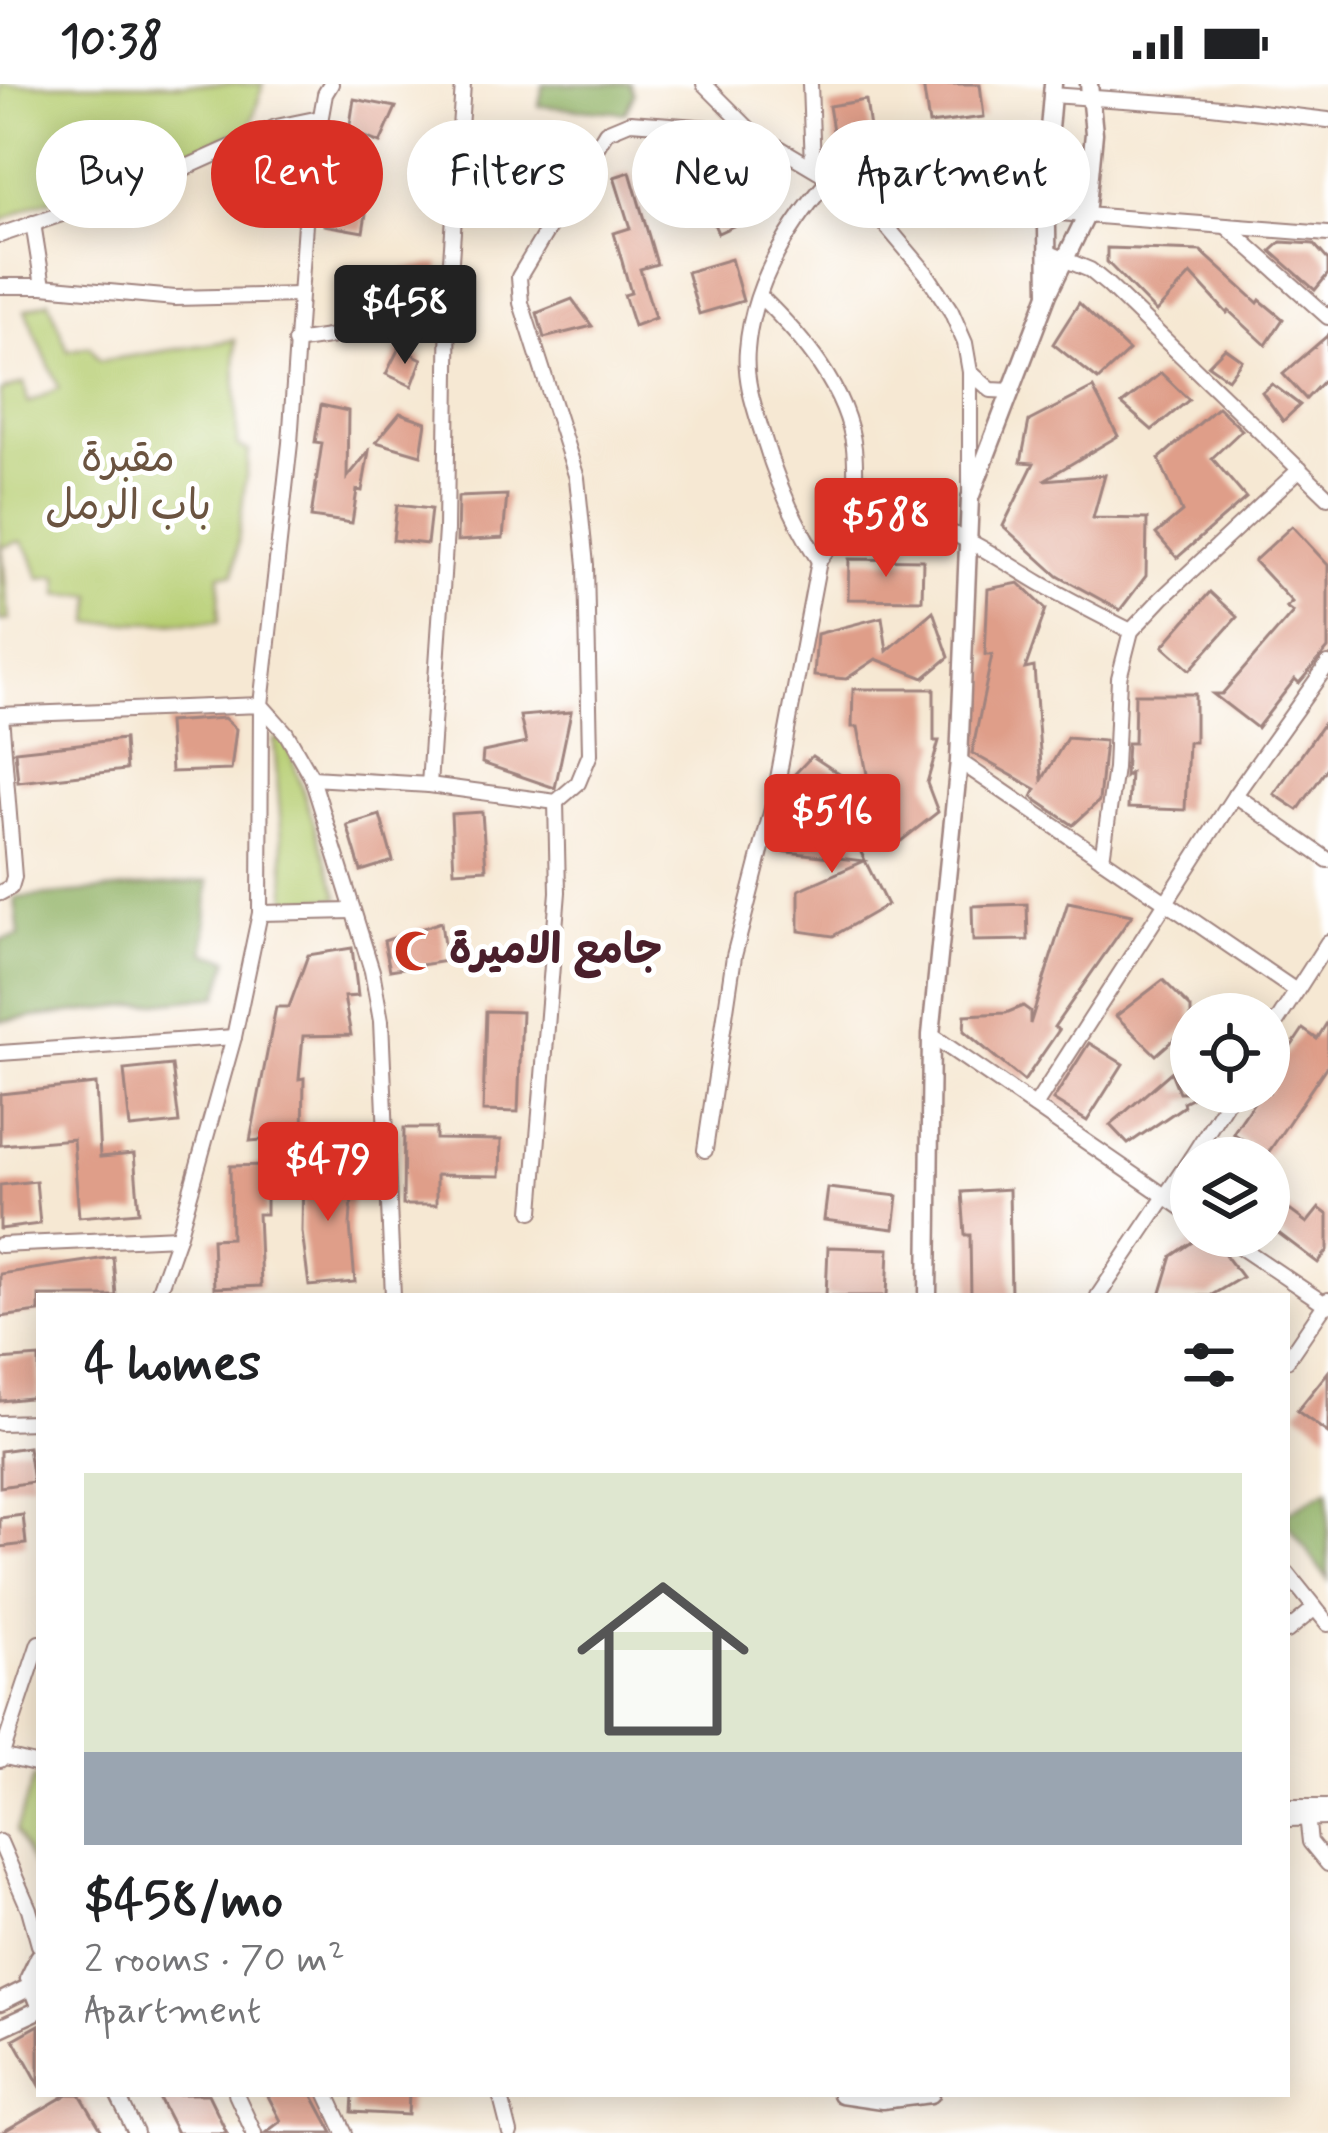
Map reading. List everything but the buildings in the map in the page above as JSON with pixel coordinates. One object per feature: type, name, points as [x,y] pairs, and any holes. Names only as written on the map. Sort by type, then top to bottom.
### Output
[{"type":"street","points":[[429,785],[446,530],[448,320],[463,84]]},
{"type":"street","points":[[704,84],[741,120]]},
{"type":"street","points":[[810,84],[813,166]]},
{"type":"street","points":[[158,1293],[234,1037],[260,913],[261,705],[290,443],[307,194],[326,87]]},
{"type":"street","points":[[1051,120],[1052,90],[1091,90],[1328,120]]},
{"type":"street","points":[[1090,120],[1091,90]]},
{"type":"street","points":[[0,235],[147,185],[276,127],[320,118]]},
{"type":"street","points":[[312,778],[429,785],[556,802],[578,783],[590,754],[586,566],[577,478],[520,303],[518,278],[606,132],[632,122]]},
{"type":"street","points":[[791,153],[813,166]]},
{"type":"street","points":[[815,197],[786,234],[746,352],[753,406],[782,493],[819,561]]},
{"type":"street","points":[[1090,216],[1328,234]]},
{"type":"street","points":[[33,223],[44,286]]},
{"type":"street","points":[[1227,227],[1328,317]]},
{"type":"street","points":[[888,228],[951,311],[965,343],[970,372],[970,499],[958,761],[931,1035],[928,1293]]},
{"type":"street","points":[[1047,228],[1048,294]]},
{"type":"street","points":[[970,499],[1048,294],[1081,228]]},
{"type":"street","points":[[1047,252],[1068,259],[1107,284],[1328,497]]},
{"type":"street","points":[[0,286],[176,298],[298,295]]},
{"type":"street","points":[[761,297],[806,344],[842,409],[854,442],[856,524]]},
{"type":"street","points":[[295,342],[448,320]]},
{"type":"street","points":[[970,372],[991,390],[1012,392]]},
{"type":"street","points":[[1102,859],[1115,768],[1119,678],[1131,632],[1300,470]]},
{"type":"street","points":[[705,1150],[734,956],[773,805],[819,561],[830,543],[856,524],[902,518],[967,538],[1131,632]]},
{"type":"street","points":[[1035,1106],[1235,794],[1328,664]]},
{"type":"street","points":[[0,893],[14,877],[1,715],[261,705]]},
{"type":"street","points":[[261,705],[286,734],[312,778],[372,971],[381,1022],[393,1293]]},
{"type":"street","points":[[958,761],[1296,991]]},
{"type":"street","points":[[1235,794],[1328,860]]},
{"type":"street","points":[[532,1211],[558,892],[556,802]]},
{"type":"street","points":[[260,913],[353,911]]},
{"type":"street","points":[[1290,1001],[1328,942]]},
{"type":"street","points":[[931,1035],[1170,1200]]},
{"type":"street","points":[[0,1053],[234,1037]]},
{"type":"street","points":[[1100,1293],[1170,1191]]},
{"type":"street","points":[[0,1246],[178,1237]]},
{"type":"street","points":[[1256,1257],[1327,1303],[1290,1356]]},
{"type":"street","points":[[0,1423],[36,1422]]},
{"type":"street","points":[[1290,1577],[1328,1624]]},
{"type":"street","points":[[1290,1599],[1302,1592]]},
{"type":"street","points":[[1290,1629],[1315,1608]]},
{"type":"street","points":[[36,1652],[1,1758],[36,1765]]},
{"type":"street","points":[[1290,1819],[1328,1807]]},
{"type":"street","points":[[1290,1808],[1328,1818]]},
{"type":"street","points":[[1290,1829],[1306,1813]]},
{"type":"street","points":[[1306,1813],[1310,1842],[1328,1864]]},
{"type":"street","points":[[0,1842],[34,1915]]},
{"type":"street","points":[[36,1962],[31,1969],[36,2000]]},
{"type":"street","points":[[0,2002],[36,2000]]},
{"type":"street","points":[[0,2028],[36,2000]]},
{"type":"street","points":[[118,2097],[136,2133]]},
{"type":"street","points":[[237,2097],[254,2133]]},
{"type":"street","points":[[328,2097],[345,2133]]},
{"type":"street","points":[[501,2097],[510,2133]]},
{"type":"green space","points":[[0,84],[263,84],[253,120],[211,120],[211,143],[187,153],[187,120],[36,120],[36,204],[0,222]]},
{"type":"green space","points":[[543,84],[630,84],[634,94],[625,113],[539,106]]},
{"type":"green space","name":"مقبرة باب الرمل","points":[[49,301],[68,351],[90,346],[99,361],[235,340],[237,446],[249,451],[234,574],[220,574],[219,622],[91,623],[93,595],[59,595],[58,576],[39,578],[21,541],[2,547],[9,620],[0,621],[0,391],[24,383],[28,403],[59,388],[25,310]]},
{"type":"green space","points":[[285,737],[339,898],[287,901],[274,740]]},
{"type":"green space","points":[[208,881],[205,953],[229,959],[218,996],[0,1021],[0,940],[19,936],[15,898]]},
{"type":"green space","points":[[1328,1489],[1328,1580],[1290,1527],[1290,1511]]},
{"type":"green space","points":[[34,1777],[36,1777],[36,1872],[16,1831]]},
{"type":"place","name":"جامع الاميرة","points":[[415,951]]}]
